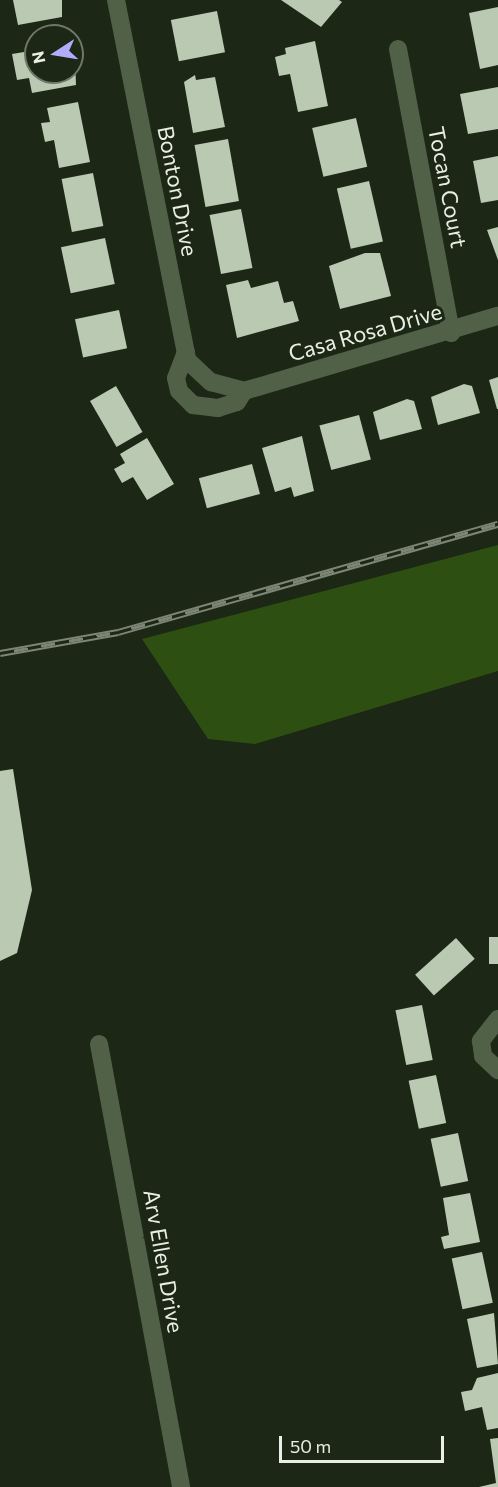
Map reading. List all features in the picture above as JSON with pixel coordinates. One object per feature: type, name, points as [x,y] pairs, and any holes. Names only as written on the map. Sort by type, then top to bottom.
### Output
[{"type":"street","name":"Bonton Drive","points":[[116,0],[186,352],[211,382],[244,391]]},
{"type":"street","name":"Tocan Court","points":[[398,49],[451,333]]},
{"type":"street","name":"Casa Rosa Drive","points":[[186,352],[176,378],[179,391],[193,405],[218,408],[237,402],[244,391],[451,333],[498,316]]},
{"type":"street","points":[[498,1019],[481,1041],[483,1056],[498,1070]]},
{"type":"street","name":"Arv Ellen Drive","points":[[99,1044],[181,1487]]},
{"type":"green space","points":[[498,545],[498,671],[255,744],[208,739],[142,639]]},
{"type":"building","points":[[13,0],[62,0],[62,17],[18,25]]},
{"type":"building","points":[[281,0],[339,0],[342,2],[321,27]]},
{"type":"building","points":[[498,7],[498,65],[480,69],[469,13]]},
{"type":"building","points":[[217,11],[225,52],[179,61],[171,20]]},
{"type":"building","points":[[315,41],[328,106],[298,112],[290,74],[279,76],[275,57],[286,54],[285,48]]},
{"type":"building","points":[[24,52],[24,79],[17,80],[12,54]]},
{"type":"building","points":[[195,75],[196,80],[215,77],[225,127],[193,133],[184,82]]},
{"type":"building","points":[[30,84],[76,84],[76,85],[32,93]]},
{"type":"building","points":[[498,87],[498,129],[468,134],[460,94]]},
{"type":"building","points":[[78,102],[90,162],[59,168],[54,140],[45,142],[41,123],[50,122],[47,108]]},
{"type":"building","points":[[356,118],[367,167],[323,177],[312,128]]},
{"type":"building","points":[[228,139],[239,201],[205,207],[195,145]]},
{"type":"building","points":[[498,156],[498,200],[481,203],[473,161]]},
{"type":"building","points":[[93,173],[103,226],[72,232],[62,179]]},
{"type":"building","points":[[369,181],[383,241],[351,249],[337,188]]},
{"type":"building","points":[[241,209],[252,268],[221,274],[210,215]]},
{"type":"building","points":[[498,227],[498,260],[487,230]]},
{"type":"building","points":[[105,238],[115,284],[71,293],[61,247]]},
{"type":"building","points":[[365,253],[380,253],[391,296],[340,309],[329,266]]},
{"type":"building","points":[[248,280],[251,288],[278,281],[284,303],[293,301],[299,321],[237,338],[226,285]]},
{"type":"building","points":[[119,310],[127,348],[83,358],[75,319]]},
{"type":"building","points":[[498,377],[498,409],[497,409],[489,380]]},
{"type":"building","points":[[464,384],[472,386],[480,413],[438,425],[431,397]]},
{"type":"building","points":[[116,386],[142,432],[117,447],[90,401]]},
{"type":"building","points":[[407,399],[414,401],[422,429],[380,440],[373,412]]},
{"type":"building","points":[[359,415],[371,459],[331,470],[319,426]]},
{"type":"building","points":[[302,436],[314,491],[294,497],[291,487],[275,492],[262,448]]},
{"type":"building","points":[[147,438],[174,484],[147,500],[133,477],[122,483],[114,469],[125,463],[120,454]]},
{"type":"building","points":[[252,464],[260,494],[207,508],[199,478]]},
{"type":"building","points":[[13,769],[32,890],[17,953],[0,961],[0,771]]},
{"type":"building","points":[[489,937],[498,937],[498,964],[489,964]]},
{"type":"building","points":[[456,938],[475,959],[434,996],[415,975]]},
{"type":"building","points":[[422,1005],[433,1060],[406,1065],[395,1010]]},
{"type":"building","points":[[436,1075],[446,1123],[419,1129],[409,1081]]},
{"type":"building","points":[[458,1133],[468,1181],[441,1187],[431,1139]]},
{"type":"building","points":[[470,1193],[480,1242],[444,1249],[441,1237],[449,1235],[443,1198]]},
{"type":"building","points":[[482,1252],[493,1303],[462,1309],[452,1258]]},
{"type":"building","points":[[494,1313],[498,1364],[477,1368],[467,1319]]},
{"type":"building","points":[[498,1373],[498,1428],[487,1430],[482,1407],[465,1411],[461,1392],[472,1390],[477,1378]]},
{"type":"building","points":[[498,1438],[498,1487],[479,1487],[496,1483],[490,1439]]},
{"type":"railway","points":[[0,653],[118,632],[498,524]]}]
